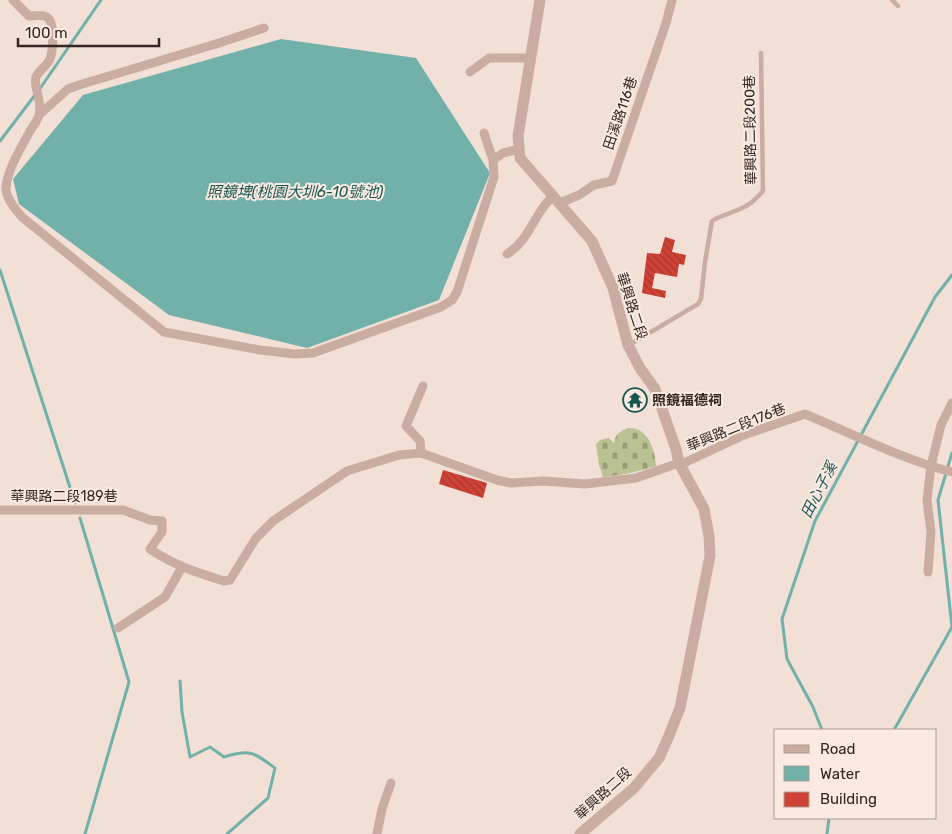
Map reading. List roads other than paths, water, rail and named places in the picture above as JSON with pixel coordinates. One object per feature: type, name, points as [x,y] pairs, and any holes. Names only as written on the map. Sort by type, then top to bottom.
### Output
[{"type":"street","points":[[13,0],[29,16],[44,16],[51,23],[53,31],[50,59],[38,73],[35,80],[40,96],[40,114]]},
{"type":"street","name":"華興路二段","points":[[540,0],[518,136],[520,158],[592,241],[613,288],[628,346],[655,390],[676,449],[679,463],[704,509],[709,536],[710,556],[680,708],[659,758],[634,788],[580,834]]},
{"type":"street","name":"田溪路116巷","points":[[557,200],[579,195],[594,185],[612,181],[666,23],[672,0]]},
{"type":"street","points":[[264,28],[68,89],[40,114],[12,168],[5,189],[13,207],[22,217],[164,332],[260,350],[295,354],[313,353],[441,307],[452,300],[457,292],[494,177],[493,160],[484,133]]},
{"type":"street","points":[[470,72],[489,58],[530,58]]},
{"type":"street","points":[[493,160],[503,153],[519,148]]},
{"type":"street","points":[[507,254],[515,249],[526,236],[543,205],[557,200]]},
{"type":"street","points":[[421,453],[420,441],[406,426],[423,386]]},
{"type":"street","points":[[928,572],[931,532],[927,500],[931,466],[941,425],[952,403]]},
{"type":"street","name":"華興路二段176巷","points":[[679,463],[684,463],[744,435],[806,414],[872,443],[931,466],[952,472]]},
{"type":"street","name":"華興路二段189巷","points":[[0,510],[123,510],[150,520],[162,521],[162,532],[150,549],[165,560],[182,568],[224,581],[230,580],[256,538],[273,521],[347,471],[399,455],[421,453],[497,480],[511,483],[543,481],[585,484],[636,478],[679,463]]},
{"type":"street","points":[[118,628],[165,597],[182,568]]},
{"type":"street","points":[[377,834],[382,809],[391,783]]},
{"type":"lane","points":[[892,0],[898,6]]},
{"type":"lane","name":"華興路二段200巷","points":[[628,346],[698,304],[701,298],[712,222],[751,203],[763,191],[760,53]]},
{"type":"water","name":"照鏡埤(桃園大圳6-10號池)","points":[[281,39],[416,58],[490,173],[439,300],[307,348],[169,315],[19,204],[13,179],[83,95]]},
{"type":"waterway","points":[[39,90],[101,0]]},
{"type":"waterway","points":[[0,141],[35,95]]},
{"type":"waterway","points":[[0,270],[75,503]]},
{"type":"waterway","name":"田心子溪","points":[[822,729],[813,707],[787,659],[782,619],[815,521],[935,297],[952,275]]},
{"type":"waterway","points":[[895,729],[952,627],[938,500],[952,453]]},
{"type":"waterway","points":[[80,518],[129,682],[85,834]]},
{"type":"waterway","points":[[180,681],[182,712],[190,757],[210,747],[224,757],[240,753],[256,755],[275,768],[268,798],[227,834]]},
{"type":"waterway","name":"田心子溪","points":[[827,834],[829,819]]},
{"type":"place","name":"照鏡福德祠","points":[[635,400]]}]
